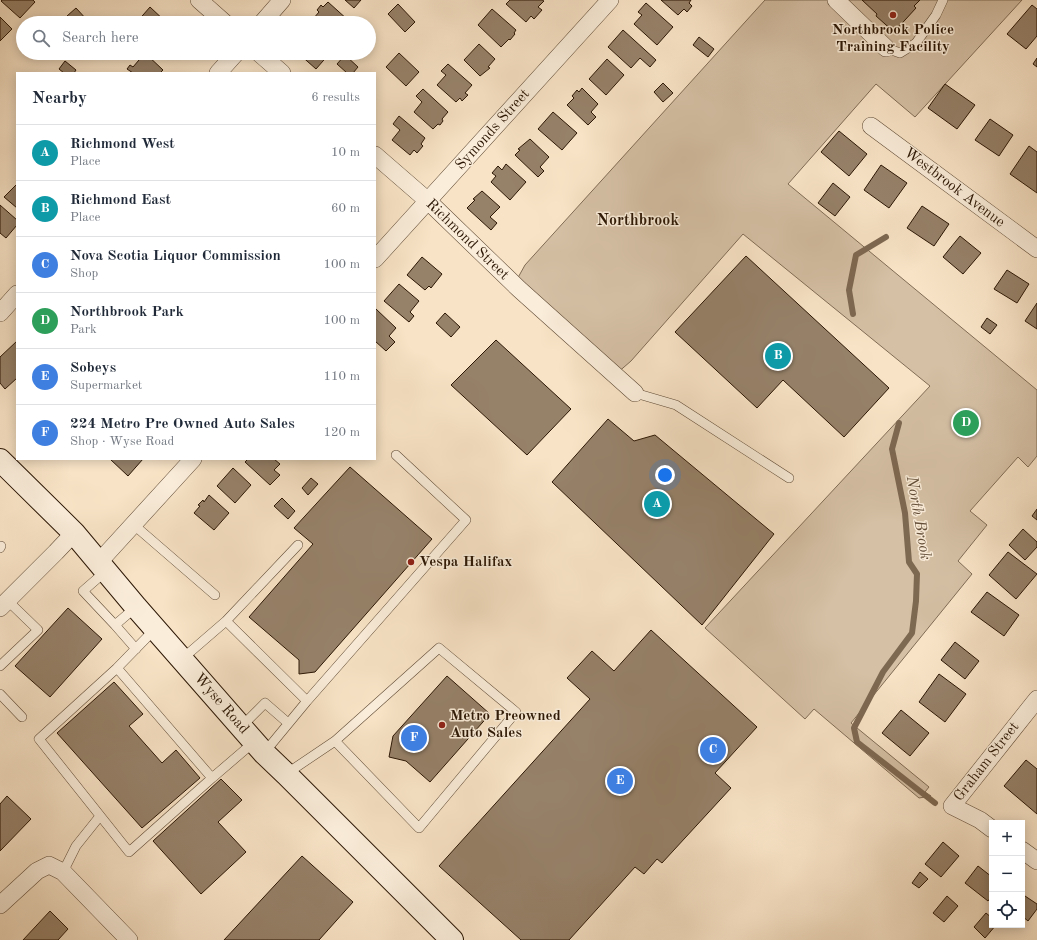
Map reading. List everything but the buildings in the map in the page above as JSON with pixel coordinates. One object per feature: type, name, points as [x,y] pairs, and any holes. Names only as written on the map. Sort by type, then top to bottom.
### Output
[{"type":"main road","name":"Wyse Road","points":[[0,460],[74,533],[136,607],[253,740],[452,940]]},
{"type":"street","points":[[199,0],[217,16]]},
{"type":"street","points":[[268,16],[282,0]]},
{"type":"street","name":"Symonds Street","points":[[376,258],[610,0]]},
{"type":"street","points":[[836,0],[886,48]]},
{"type":"street","points":[[219,72],[230,60]]},
{"type":"street","points":[[267,60],[281,72]]},
{"type":"street","name":"Westbrook Avenue","points":[[871,126],[1037,250]]},
{"type":"street","name":"Richmond Street","points":[[376,156],[428,201],[558,325],[635,393]]},
{"type":"street","points":[[0,313],[16,295]]},
{"type":"street","points":[[102,567],[134,525],[192,460]]},
{"type":"street","points":[[4,605],[74,533]]},
{"type":"street","name":"Graham Street","points":[[989,826],[952,806],[1037,699]]},
{"type":"street","points":[[1025,852],[1037,861]]},
{"type":"street","points":[[0,905],[37,871],[56,869],[129,940]]},
{"type":"lane","points":[[886,48],[900,53],[916,43],[936,15],[943,0]]},
{"type":"lane","points":[[635,393],[676,405],[789,478]]},
{"type":"lane","points":[[156,628],[117,668],[39,739],[129,852],[253,740],[288,723],[466,520],[396,455]]},
{"type":"lane","points":[[134,525],[215,595]]},
{"type":"lane","points":[[182,659],[226,622],[298,545]]},
{"type":"lane","points":[[102,567],[83,591],[136,649]]},
{"type":"lane","points":[[0,666],[38,630],[4,605]]},
{"type":"lane","points":[[115,625],[136,607]]},
{"type":"lane","points":[[226,622],[307,700]]},
{"type":"lane","points":[[286,774],[335,741],[439,648],[516,712],[419,828],[335,741]]},
{"type":"lane","points":[[117,668],[212,778]]},
{"type":"lane","points":[[0,694],[22,717]]},
{"type":"lane","points":[[253,740],[265,703],[288,723]]},
{"type":"lane","points":[[56,869],[100,816]]},
{"type":"shaded area","points":[[765,0],[1022,0],[915,117],[876,84],[788,184],[1037,390],[1037,456],[1028,467],[1018,457],[970,511],[987,525],[958,561],[972,574],[851,723],[929,787],[925,792],[931,796],[919,798],[814,709],[805,719],[705,628],[930,386],[743,234],[631,361],[616,374],[515,283],[525,265]]},
{"type":"waterway","name":"North Brook","points":[[853,314],[849,290],[856,255],[886,237]]},
{"type":"waterway","name":"North Brook","points":[[899,423],[892,449],[905,513],[909,562],[917,574],[916,601],[912,633],[883,672],[854,728],[857,742],[935,803]]},
{"type":"place","name":"Northbrook Police Training Facility","points":[[893,15]]},
{"type":"place","name":"Richmond East","points":[[778,356]]},
{"type":"place","name":"Northbrook Park","points":[[966,423]]},
{"type":"place","name":"Richmond West","points":[[657,504]]},
{"type":"place","name":"Vespa Halifax","points":[[411,562]]},
{"type":"place","name":"Metro Preowned Auto Sales","points":[[442,725]]},
{"type":"place","name":"224 Metro Pre Owned Auto Sales","points":[[414,738]]},
{"type":"place","name":"Nova Scotia Liquor Commission","points":[[713,750]]},
{"type":"place","name":"Sobeys","points":[[620,781]]},
{"type":"district","name":"Northbrook","points":[[638,221]]}]
